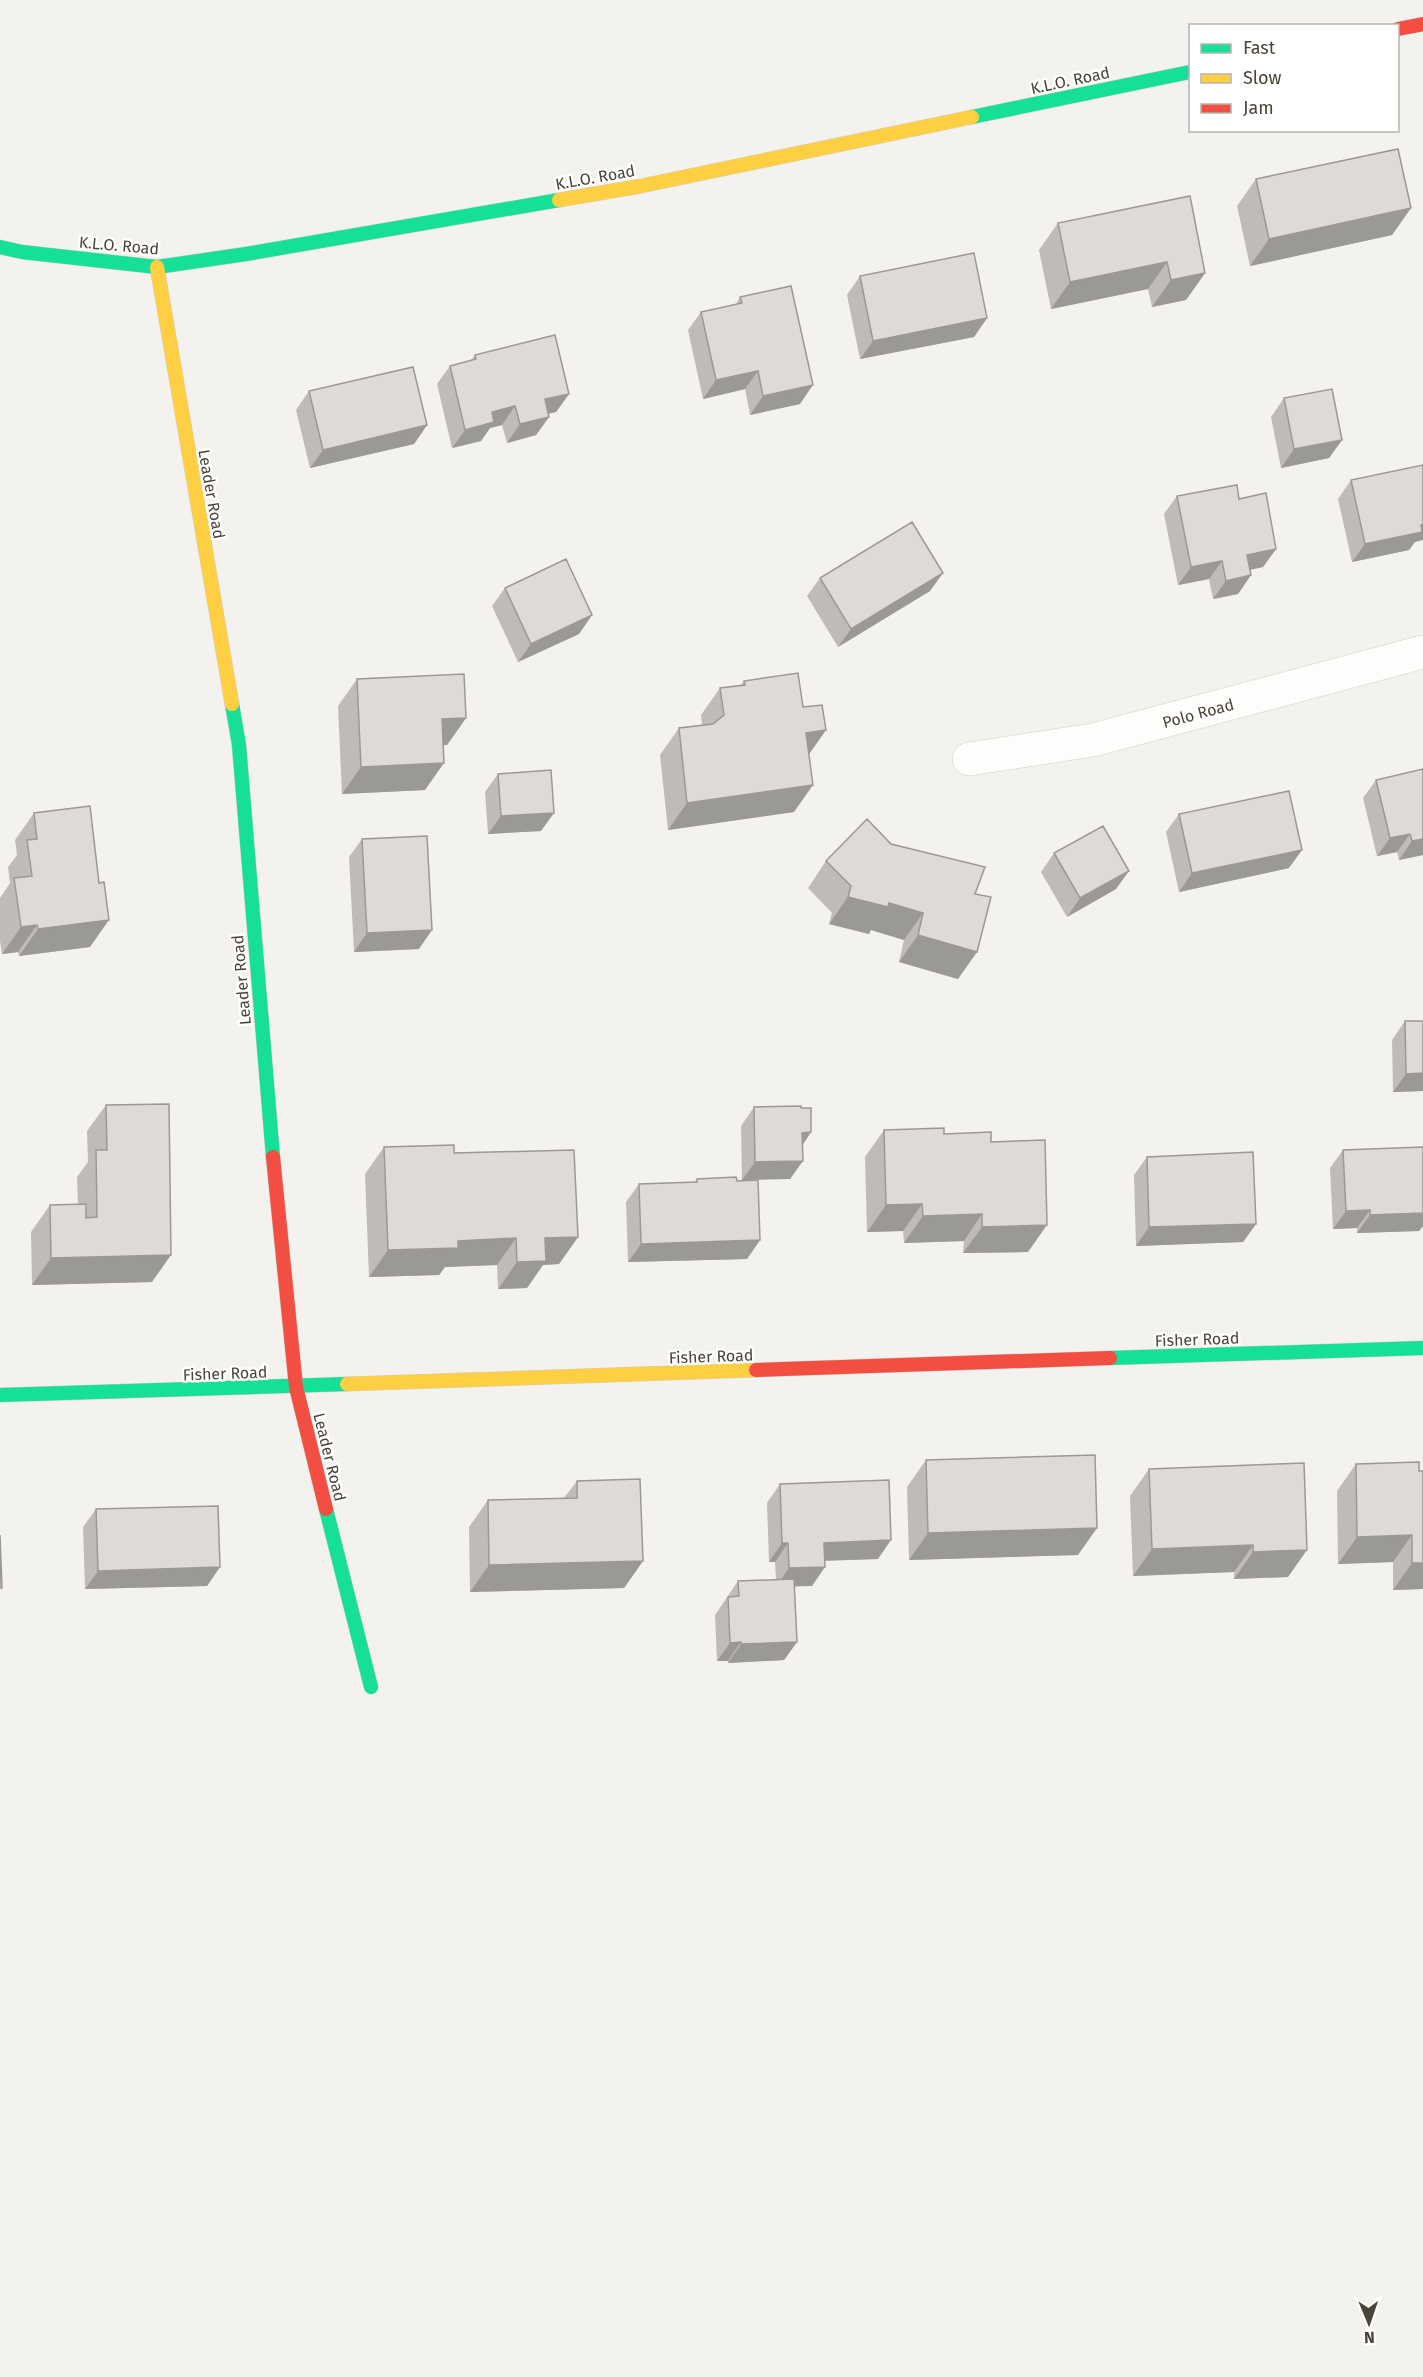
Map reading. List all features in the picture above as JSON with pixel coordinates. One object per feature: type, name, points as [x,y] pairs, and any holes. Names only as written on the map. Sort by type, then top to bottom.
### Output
[{"type":"street","points":[[1399,29],[1423,24]]},
{"type":"street","name":"K.L.O. Road","points":[[0,247],[22,252],[157,267],[258,252],[641,186],[1189,72]]},
{"type":"street","name":"Leader Road","points":[[157,267],[238,745],[272,1150],[296,1387],[370,1687]]},
{"type":"street","name":"Polo Road","points":[[969,759],[1093,740],[1423,652]]},
{"type":"street","name":"Fisher Road","points":[[0,1395],[1423,1348]]},
{"type":"building","points":[[1398,149],[1411,208],[1269,239],[1256,179]]},
{"type":"building","points":[[1190,196],[1205,273],[1171,280],[1167,262],[1070,282],[1058,223]]},
{"type":"building","points":[[974,253],[987,318],[873,341],[860,276]]},
{"type":"building","points":[[791,286],[813,385],[763,396],[758,371],[716,380],[701,312],[742,303],[740,297]]},
{"type":"building","points":[[555,335],[569,394],[545,399],[549,417],[520,424],[515,406],[492,412],[494,422],[465,430],[450,366],[476,359],[475,355]]},
{"type":"building","points":[[413,367],[427,425],[323,450],[309,391]]},
{"type":"building","points":[[1332,389],[1342,440],[1294,449],[1284,398]]},
{"type":"building","points":[[1423,465],[1422,532],[1365,544],[1351,480]]},
{"type":"building","points":[[1237,485],[1239,499],[1266,493],[1276,549],[1247,555],[1251,575],[1226,581],[1222,561],[1191,567],[1177,496]]},
{"type":"building","points":[[912,522],[943,573],[851,629],[820,578]]},
{"type":"building","points":[[566,559],[592,615],[531,644],[505,588]]},
{"type":"building","points":[[798,673],[803,707],[822,705],[826,730],[806,733],[813,785],[687,803],[679,728],[713,724],[724,715],[720,688],[745,685],[744,681]]},
{"type":"building","points":[[464,674],[466,718],[442,719],[444,763],[361,767],[357,679]]},
{"type":"building","points":[[1423,769],[1423,839],[1412,841],[1410,834],[1390,838],[1376,780]]},
{"type":"building","points":[[551,770],[554,813],[501,816],[498,774]]},
{"type":"building","points":[[1289,791],[1302,850],[1192,873],[1179,814]]},
{"type":"building","points":[[90,806],[99,883],[104,882],[109,920],[38,929],[37,925],[21,927],[14,878],[32,876],[27,840],[37,839],[34,813]]},
{"type":"building","points":[[867,819],[891,844],[985,867],[975,894],[991,897],[977,952],[918,935],[923,913],[889,903],[888,907],[848,897],[851,886],[826,861]]},
{"type":"building","points":[[1103,826],[1129,871],[1080,898],[1054,853]]},
{"type":"building","points":[[427,836],[432,930],[367,933],[362,839]]},
{"type":"building","points":[[1405,1021],[1423,1021],[1423,1073],[1406,1074]]},
{"type":"building","points":[[169,1104],[171,1255],[51,1258],[50,1205],[86,1204],[86,1218],[97,1217],[96,1150],[107,1150],[106,1105]]},
{"type":"building","points":[[801,1106],[801,1108],[811,1108],[811,1132],[802,1133],[803,1161],[755,1162],[754,1107]]},
{"type":"building","points":[[944,1128],[944,1134],[991,1132],[991,1142],[1045,1140],[1047,1225],[982,1227],[982,1214],[923,1216],[922,1204],[886,1205],[884,1130]]},
{"type":"building","points":[[454,1145],[454,1153],[574,1150],[578,1237],[545,1238],[546,1261],[517,1262],[516,1238],[458,1241],[458,1248],[388,1250],[384,1147]]},
{"type":"building","points":[[1423,1147],[1423,1213],[1370,1215],[1370,1210],[1346,1211],[1343,1150]]},
{"type":"building","points":[[1253,1152],[1256,1224],[1149,1227],[1147,1157]]},
{"type":"building","points":[[736,1177],[737,1181],[758,1180],[760,1240],[641,1244],[639,1184],[697,1182],[697,1179]]},
{"type":"building","points":[[1095,1455],[1097,1528],[928,1533],[926,1460]]},
{"type":"building","points":[[1419,1462],[1419,1471],[1423,1471],[1423,1563],[1412,1563],[1412,1535],[1357,1537],[1356,1464]]},
{"type":"building","points":[[1304,1463],[1307,1550],[1253,1552],[1253,1545],[1152,1549],[1149,1469]]},
{"type":"building","points":[[640,1479],[643,1561],[489,1565],[488,1500],[577,1498],[577,1481]]},
{"type":"building","points":[[889,1480],[891,1540],[824,1543],[825,1567],[789,1568],[788,1543],[782,1543],[780,1484]]},
{"type":"building","points":[[218,1506],[220,1567],[98,1571],[96,1509]]},
{"type":"building","points":[[0,1535],[2,1588],[0,1588]]},
{"type":"building","points":[[794,1579],[797,1642],[730,1643],[728,1597],[739,1596],[738,1581]]},
{"type":"traffic: fast","points":[[972,117],[1189,72]]},
{"type":"traffic: fast","points":[[0,247],[22,252],[157,267],[246,254],[559,200]]},
{"type":"traffic: fast","points":[[232,704],[239,745],[273,1157]]},
{"type":"traffic: fast","points":[[1110,1358],[1423,1348]]},
{"type":"traffic: fast","points":[[0,1395],[347,1384]]},
{"type":"traffic: fast","points":[[326,1509],[371,1687]]},
{"type":"traffic: slow","points":[[559,200],[641,186],[972,117]]},
{"type":"traffic: slow","points":[[157,267],[232,704]]},
{"type":"traffic: slow","points":[[347,1384],[756,1370]]},
{"type":"traffic: jam","points":[[1399,29],[1423,24]]},
{"type":"traffic: jam","points":[[273,1157],[296,1387],[326,1509]]},
{"type":"traffic: jam","points":[[756,1370],[1110,1358]]}]
